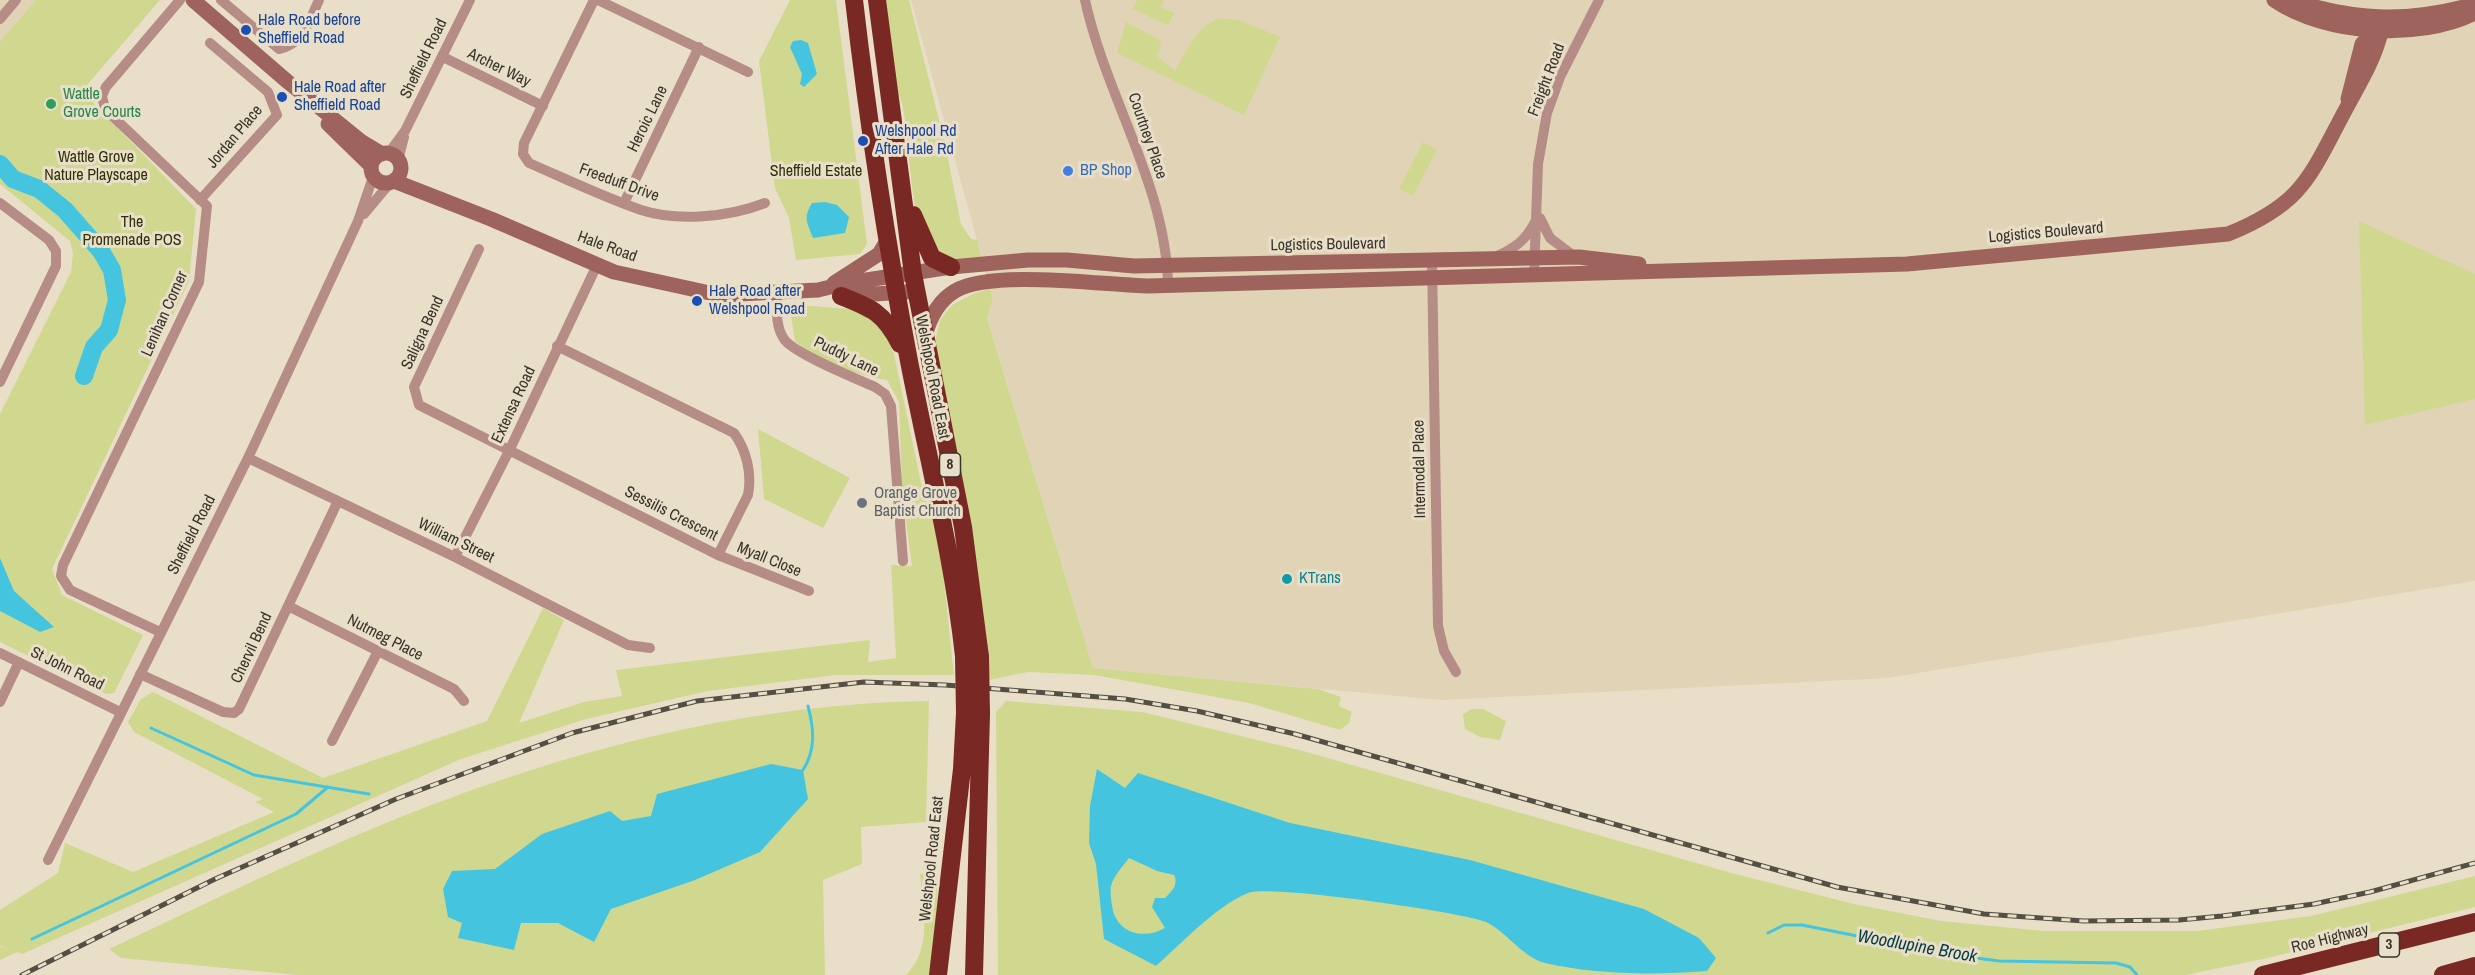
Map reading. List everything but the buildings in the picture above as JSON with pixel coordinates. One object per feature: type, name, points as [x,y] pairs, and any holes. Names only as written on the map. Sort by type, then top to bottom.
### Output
[{"type":"highway","name":"Welshpool Road East","points":[[854,0],[887,241],[908,358],[943,520],[958,603],[972,657]]},
{"type":"highway","name":"Welshpool Road East","points":[[877,0],[915,282],[963,527],[972,657],[975,972]]},
{"type":"highway","name":"8","points":[[888,84],[900,106],[912,213],[932,258],[951,267]]},
{"type":"highway","points":[[829,291],[872,308],[882,316],[908,358]]},
{"type":"highway","name":"Welshpool Road East","points":[[938,974],[962,769],[973,713]]},
{"type":"highway","name":"Roe Highway","points":[[2263,975],[2475,922]]},
{"type":"highway","points":[[2443,975],[2475,966]]},
{"type":"street","points":[[0,19],[16,0]]},
{"type":"street","points":[[180,0],[106,87],[102,103],[105,109],[200,200]]},
{"type":"street","name":"Hale Road","points":[[193,0],[288,82],[392,167],[430,194],[614,272],[719,295],[829,291],[895,285],[915,282],[951,267]]},
{"type":"street","points":[[221,0],[279,49],[290,47],[300,40],[319,0]]},
{"type":"street","name":"Sheffield Road","points":[[48,860],[248,458],[358,222],[392,167],[405,131],[470,0]]},
{"type":"street","points":[[543,106],[594,0]]},
{"type":"street","points":[[598,0],[748,72]]},
{"type":"street","name":"Courtney Place","points":[[1085,0],[1156,207],[1168,265],[1168,285]]},
{"type":"street","name":"Freight Road","points":[[1533,276],[1538,212],[1538,164],[1548,107],[1560,77],[1599,0]]},
{"type":"street","points":[[2274,0],[2307,19],[2351,21]]},
{"type":"street","points":[[2291,0],[2379,30],[2414,29],[2458,21],[2475,12]]},
{"type":"street","points":[[2351,21],[2362,44],[2379,30],[2475,4]]},
{"type":"street","name":"Logistics Boulevard","points":[[925,339],[933,314],[940,303],[956,290],[981,284],[1025,280],[1168,285],[1907,264],[2228,234],[2264,218],[2298,191],[2320,160],[2364,79],[2379,30]]},
{"type":"street","name":"Jordan Place","points":[[200,200],[277,115],[268,92],[210,43]]},
{"type":"street","name":"Logistics Boulevard","points":[[2348,105],[2362,44]]},
{"type":"street","name":"Heroic Lane","points":[[624,203],[699,47]]},
{"type":"street","name":"Archer Way","points":[[443,57],[543,106]]},
{"type":"street","name":"Hale Road","points":[[288,82],[372,171]]},
{"type":"street","name":"Freeduff Drive","points":[[543,106],[524,143],[523,154],[529,163],[642,211],[686,216],[736,212],[765,203]]},
{"type":"street","points":[[373,160],[392,167],[381,183],[372,171],[373,160]]},
{"type":"street","name":"Sheffield Road","points":[[358,222],[372,171]]},
{"type":"street","name":"Lenihan Corner","points":[[160,632],[70,590],[61,576],[61,571],[199,282],[207,206],[200,200]]},
{"type":"street","points":[[0,203],[49,240],[56,250],[56,266],[0,382]]},
{"type":"street","name":"Freight Road","points":[[1538,212],[1550,238],[1577,258]]},
{"type":"street","name":"Freight Road","points":[[1479,260],[1513,249],[1526,238],[1538,212]]},
{"type":"street","points":[[829,291],[879,254],[887,241]]},
{"type":"street","name":"Saligna Bend","points":[[479,249],[414,393],[417,402],[423,408],[510,449]]},
{"type":"street","name":"Logistics Boulevard","points":[[951,267],[1041,260],[1134,266],[1577,258],[1684,269]]},
{"type":"street","name":"Intermodal Place","points":[[1432,261],[1438,627],[1444,651],[1456,672]]},
{"type":"street","name":"Extensa Road","points":[[455,557],[510,449],[597,265]]},
{"type":"street","name":"Puddy Lane","points":[[777,293],[778,326],[785,341],[797,350],[875,387],[885,394],[891,406],[903,561]]},
{"type":"street","name":"Sessilis Crescent","points":[[510,449],[718,555],[748,495],[746,459],[734,434],[557,346]]},
{"type":"street","name":"William Street","points":[[248,458],[455,557],[628,645],[650,648]]},
{"type":"street","name":"Chervil Bend","points":[[140,674],[223,712],[234,713],[239,709],[338,501]]},
{"type":"street","name":"Myall Close","points":[[718,555],[809,591]]},
{"type":"street","name":"Nutmeg Place","points":[[288,606],[458,691],[464,701]]},
{"type":"street","points":[[332,741],[378,651]]},
{"type":"street","name":"St John Road","points":[[0,653],[120,712]]},
{"type":"street","points":[[0,702],[19,662]]},
{"type":"shaded area","points":[[0,0],[36,0],[0,41]]},
{"type":"shaded area","points":[[911,0],[2475,0],[2475,581],[1888,678],[1441,700],[1093,668],[987,317],[993,299]]},
{"type":"green space","name":"The Promenade POS","points":[[36,0],[160,0],[82,91],[196,209],[189,281],[52,569],[62,595],[143,635],[114,693],[106,694],[0,642],[0,414],[71,272],[73,253],[70,241],[0,184],[0,41]]},
{"type":"green space","name":"Sheffield Estate","points":[[790,0],[836,0],[867,244],[860,254],[796,260],[789,218],[775,188],[759,61]]},
{"type":"green space","points":[[884,0],[909,0],[945,144],[961,224],[971,239],[977,240],[981,257],[958,259],[941,257],[927,243],[920,226],[915,206],[902,104],[890,69]]},
{"type":"green space","points":[[1137,0],[1164,0],[1161,7],[1174,13],[1168,25],[1133,9]]},
{"type":"green space","points":[[1220,18],[1239,20],[1280,37],[1244,115],[1117,53],[1126,22],[1159,39],[1161,45],[1157,56],[1175,71],[1199,32],[1212,21]]},
{"type":"green space","points":[[1423,142],[1437,150],[1413,196],[1399,189]]},
{"type":"green space","points":[[2359,221],[2475,274],[2475,399],[2365,425]]},
{"type":"green space","points":[[990,289],[993,299],[987,318],[1093,668],[1318,689],[1341,697],[1339,706],[1352,712],[1349,723],[1340,730],[1249,703],[1094,675],[1028,672],[989,680],[989,661],[943,407],[935,342],[940,320],[952,305],[975,293]]},
{"type":"green space","points":[[797,305],[851,309],[882,326],[894,354],[921,483],[940,543],[954,675],[836,675],[708,691],[586,719],[461,759],[22,954],[17,952],[0,960],[0,947],[10,950],[0,946],[0,910],[58,873],[65,843],[133,872],[274,812],[255,802],[263,799],[134,732],[128,722],[141,699],[153,692],[323,778],[487,721],[543,608],[564,620],[519,723],[584,702],[622,696],[616,670],[870,640],[868,662],[896,658],[891,565],[912,566],[902,490],[899,402],[887,380],[838,366],[815,355],[795,341],[790,309]]},
{"type":"green space","points":[[758,429],[850,478],[823,528],[764,499]]},
{"type":"green space","points":[[929,701],[926,822],[861,827],[862,864],[823,880],[825,975],[298,975],[121,958],[109,949],[276,871],[402,816],[562,760],[622,744],[744,718],[867,703]]},
{"type":"green space","points":[[1006,701],[1142,712],[1303,751],[1735,874],[1854,904],[1941,921],[2044,931],[2197,931],[2311,916],[2475,876],[2475,907],[2263,959],[2186,975],[998,975],[996,712]]},
{"type":"green space","points":[[1472,709],[1483,709],[1506,721],[1500,740],[1480,737],[1465,729],[1463,714]]},
{"type":"green space","points":[[937,872],[939,971],[937,975],[906,975],[920,953],[923,940],[924,914],[920,874]]},
{"type":"water","points":[[801,40],[808,43],[817,74],[804,87],[800,84],[802,74],[790,47],[793,41]]},
{"type":"water","points":[[825,202],[837,205],[849,217],[845,233],[813,238],[808,224],[808,213],[812,203]]},
{"type":"water","points":[[0,558],[14,591],[54,627],[40,632],[0,611]]},
{"type":"water","points":[[771,764],[803,770],[808,799],[760,852],[695,880],[611,909],[594,942],[558,923],[521,923],[514,950],[458,938],[462,923],[448,917],[443,889],[452,871],[495,869],[542,834],[610,811],[622,821],[651,816],[657,794]]},
{"type":"water","points":[[1097,769],[1125,788],[1138,773],[1290,823],[1470,860],[1644,909],[1699,938],[1716,958],[1707,971],[1626,973],[1585,970],[1537,960],[1494,926],[1470,918],[1365,900],[1263,891],[1248,893],[1224,907],[1156,966],[1104,939],[1096,864],[1089,843],[1090,806]],"holes":[[[1129,858],[1157,871],[1174,875],[1175,879],[1172,891],[1165,898],[1155,898],[1152,907],[1165,928],[1147,934],[1139,934],[1124,928],[1114,914],[1111,895],[1112,882]]]},
{"type":"waterway","name":"Woodlupine Brook","points":[[0,164],[13,179],[39,189],[65,210],[101,251],[112,270],[117,300],[109,330],[94,347],[84,376]]},
{"type":"waterway","points":[[803,770],[810,755],[813,739],[808,706]]},
{"type":"waterway","name":"Woodlupine Brook","points":[[151,728],[254,775],[369,794]]},
{"type":"waterway","points":[[32,939],[296,814],[328,787]]},
{"type":"waterway","name":"Woodlupine Brook","points":[[1768,933],[1784,925],[1802,925],[1953,955],[1999,961],[2116,963],[2130,967],[2137,975]]},
{"type":"railway","points":[[22,975],[215,879],[396,799],[572,733],[697,701],[864,682],[945,685],[1125,699],[1197,711],[1295,734],[1837,887],[1984,914],[2084,921],[2179,920],[2222,916],[2314,904],[2370,892],[2475,863]]},
{"type":"place","name":"Hale Road before Sheffield Road","points":[[246,30]]},
{"type":"place","name":"Hale Road after Sheffield Road","points":[[282,97]]},
{"type":"place","name":"Wattle Grove Courts","points":[[51,104]]},
{"type":"place","name":"Welshpool Rd After Hale Rd","points":[[863,141]]},
{"type":"place","name":"BP Shop","points":[[1068,171]]},
{"type":"place","name":"Hale Road after Welshpool Road","points":[[697,301]]},
{"type":"place","name":"Orange Grove Baptist Church","points":[[862,503]]},
{"type":"place","name":"KTrans","points":[[1287,579]]},
{"type":"park label","name":"Wattle Grove Nature Playscape","points":[[96,167]]}]
